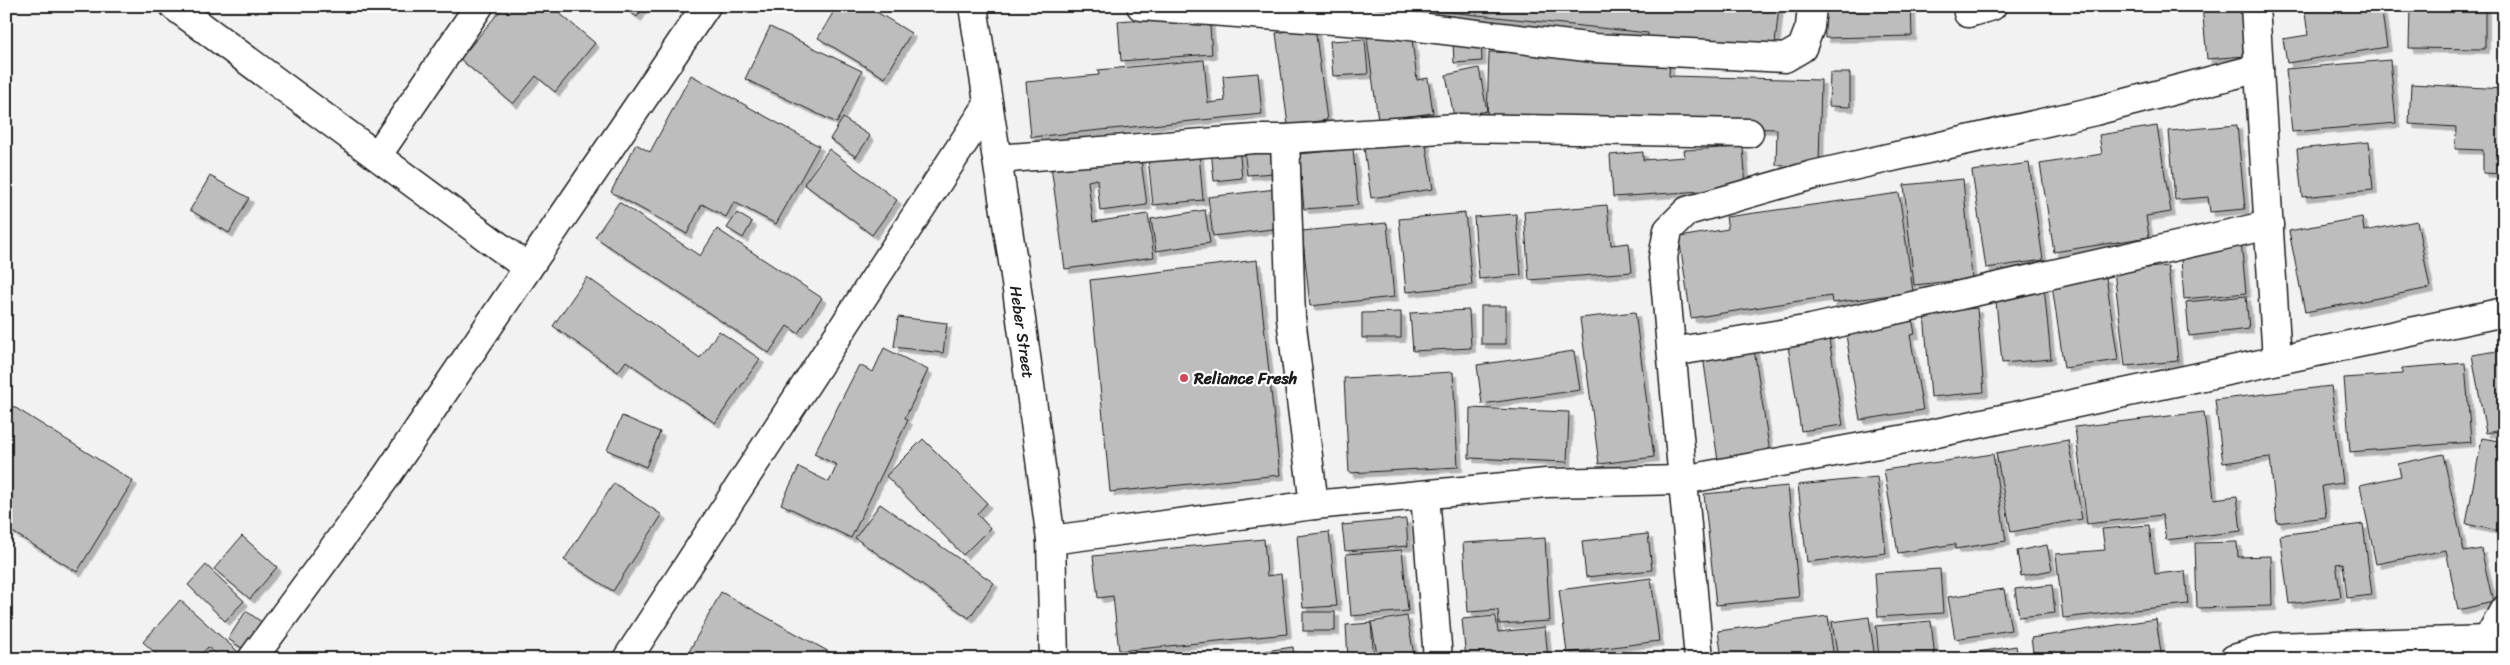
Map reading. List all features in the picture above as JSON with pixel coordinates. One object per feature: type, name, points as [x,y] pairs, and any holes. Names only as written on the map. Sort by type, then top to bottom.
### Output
[{"type":"street","points":[[174,6],[528,268]]},
{"type":"street","points":[[377,156],[479,6]]},
{"type":"street","points":[[252,659],[386,477],[706,6]]},
{"type":"street","name":"Heber Street","points":[[973,6],[1050,540],[1054,659]]},
{"type":"street","points":[[1141,6],[1402,25],[1595,48],[1785,58],[1802,48],[1810,27],[1812,6]]},
{"type":"street","points":[[2255,6],[2277,360]]},
{"type":"street","points":[[1699,659],[1663,258],[1668,230],[1687,211],[1813,175],[2095,111],[2259,68]]},
{"type":"street","points":[[636,656],[988,105]]},
{"type":"street","points":[[996,159],[1255,139],[1285,139],[1458,128],[1749,134]]},
{"type":"street","points":[[1285,139],[1291,318],[1314,505]]},
{"type":"street","points":[[1672,352],[1811,329],[2269,225]]},
{"type":"street","points":[[1050,540],[1314,505],[1546,483],[1683,480],[1927,435],[2504,312]]},
{"type":"street","points":[[1425,495],[1438,659]]},
{"type":"street","points":[[2234,659],[2275,647],[2482,650],[2504,610]]},
{"type":"building","points":[[504,6],[551,6],[595,43],[555,92],[536,76],[513,104],[460,59]]},
{"type":"building","points":[[622,6],[644,6],[637,17]]},
{"type":"building","points":[[837,6],[867,6],[911,33],[885,78],[818,38]]},
{"type":"building","points":[[1392,6],[1779,6],[1774,53],[1648,39],[1648,33]]},
{"type":"building","points":[[1911,6],[1912,36],[1825,38],[1824,7]]},
{"type":"building","points":[[2202,6],[2241,6],[2245,56],[2207,59]]},
{"type":"building","points":[[2304,6],[2381,6],[2387,47],[2287,63],[2283,39],[2308,35]]},
{"type":"building","points":[[2410,6],[2485,6],[2485,49],[2409,48]]},
{"type":"building","points":[[1209,14],[1212,54],[1121,61],[1118,21]]},
{"type":"building","points":[[770,27],[862,71],[837,123],[745,79]]},
{"type":"building","points":[[1315,27],[1327,120],[1288,125],[1276,33]]},
{"type":"building","points":[[1411,32],[1417,80],[1428,78],[1433,113],[1378,120],[1367,38]]},
{"type":"building","points":[[1365,39],[1368,74],[1333,76],[1330,41]]},
{"type":"building","points":[[1481,39],[1482,61],[1454,63],[1453,41]]},
{"type":"building","points":[[1489,52],[1670,57],[1669,76],[1821,80],[1819,167],[1776,165],[1777,129],[1487,121]]},
{"type":"building","points":[[1204,60],[1208,103],[1225,101],[1223,76],[1258,73],[1262,114],[1031,137],[1026,82],[1099,75],[1098,70]]},
{"type":"building","points":[[2390,60],[2396,123],[2292,132],[2286,69]]},
{"type":"building","points":[[1479,68],[1487,111],[1454,117],[1446,75]]},
{"type":"building","points":[[1830,73],[1850,73],[1850,107],[1829,106]]},
{"type":"building","points":[[691,75],[819,146],[776,224],[734,202],[726,217],[702,204],[687,234],[611,192],[636,144],[650,152]]},
{"type":"building","points":[[2411,84],[2504,89],[2504,174],[2483,173],[2483,150],[2455,149],[2456,127],[2409,124]]},
{"type":"building","points":[[843,118],[870,136],[856,157],[830,139]]},
{"type":"building","points":[[2237,125],[2245,209],[2210,212],[2208,197],[2175,200],[2169,131]]},
{"type":"building","points":[[2157,126],[2171,212],[2146,216],[2149,237],[2054,252],[2040,164],[2102,154],[2099,135]]},
{"type":"building","points":[[1425,139],[1433,189],[1371,198],[1364,148]]},
{"type":"building","points":[[2369,142],[2373,190],[2302,197],[2297,149]]},
{"type":"building","points":[[1239,146],[1242,178],[1214,181],[1211,149]]},
{"type":"building","points":[[1272,147],[1274,173],[1247,175],[1244,149]]},
{"type":"building","points":[[1743,147],[1746,188],[1613,197],[1610,155],[1643,152],[1643,160],[1685,157],[1684,150]]},
{"type":"building","points":[[829,149],[897,200],[872,235],[804,184]]},
{"type":"building","points":[[1353,149],[1358,205],[1304,209],[1299,154]]},
{"type":"building","points":[[1140,154],[1147,205],[1100,211],[1097,179],[1088,181],[1093,222],[1148,214],[1154,257],[1065,269],[1051,166]]},
{"type":"building","points":[[1199,154],[1203,200],[1153,205],[1148,158]]},
{"type":"building","points":[[2029,163],[2043,260],[1986,268],[1972,171]]},
{"type":"building","points":[[210,176],[249,198],[229,233],[190,210]]},
{"type":"building","points":[[1963,179],[1972,279],[1914,285],[1904,185]]},
{"type":"building","points":[[1276,189],[1281,228],[1213,236],[1208,197]]},
{"type":"building","points":[[1899,193],[1913,292],[1832,303],[1831,296],[1691,318],[1679,237],[1728,229],[1726,217]]},
{"type":"building","points":[[619,202],[700,256],[717,229],[822,298],[798,333],[787,326],[769,353],[595,237]]},
{"type":"building","points":[[1607,205],[1611,245],[1629,243],[1632,272],[1529,280],[1524,212]]},
{"type":"building","points":[[1205,210],[1210,243],[1156,251],[1151,219]]},
{"type":"building","points":[[737,213],[752,222],[743,238],[727,228]]},
{"type":"building","points":[[1465,213],[1472,285],[1406,292],[1399,219]]},
{"type":"building","points":[[1516,214],[1521,275],[1479,279],[1474,217]]},
{"type":"building","points":[[2362,217],[2364,231],[2417,221],[2430,288],[2305,312],[2289,231]]},
{"type":"building","points":[[1387,223],[1394,297],[1310,306],[1302,231]]},
{"type":"building","points":[[2241,241],[2246,293],[2184,299],[2180,246]]},
{"type":"building","name":"Reliance Fresh","points":[[1257,260],[1280,475],[1110,492],[1090,280]]},
{"type":"building","points":[[2168,266],[2178,361],[2125,366],[2114,271]]},
{"type":"building","points":[[587,277],[700,358],[719,331],[760,359],[715,423],[626,361],[618,372],[553,326]]},
{"type":"building","points":[[2106,277],[2118,360],[2064,368],[2052,285]]},
{"type":"building","points":[[2044,286],[2051,359],[2002,363],[1995,291]]},
{"type":"building","points":[[2246,296],[2249,329],[2189,336],[2186,302]]},
{"type":"building","points":[[1481,306],[1506,306],[1506,344],[1481,344]]},
{"type":"building","points":[[1977,308],[1984,392],[1931,397],[1924,313]]},
{"type":"building","points":[[1469,310],[1471,348],[1413,351],[1410,313]]},
{"type":"building","points":[[1401,312],[1401,338],[1362,338],[1362,313]]},
{"type":"building","points":[[1635,312],[1654,457],[1599,464],[1580,318]]},
{"type":"building","points":[[898,317],[947,323],[943,353],[894,347]]},
{"type":"building","points":[[1912,318],[1915,334],[1910,335],[1923,410],[1860,420],[1845,329]]},
{"type":"building","points":[[1828,333],[1843,425],[1801,431],[1787,339]]},
{"type":"building","points":[[884,348],[928,370],[905,418],[908,420],[851,538],[781,504],[799,467],[829,482],[837,465],[814,454],[859,365],[873,372]]},
{"type":"building","points":[[1754,349],[1770,453],[1718,461],[1703,356]]},
{"type":"building","points":[[2504,350],[2504,430],[2486,433],[2472,355]]},
{"type":"building","points":[[1574,351],[1580,390],[1482,404],[1477,365]]},
{"type":"building","points":[[2465,363],[2471,442],[2350,452],[2344,378],[2402,374],[2402,368]]},
{"type":"building","points":[[1453,372],[1458,467],[1349,473],[1344,378]]},
{"type":"building","points":[[2331,386],[2343,483],[2322,486],[2326,517],[2277,523],[2270,457],[2223,463],[2215,400]]},
{"type":"building","points":[[6,402],[133,481],[77,572],[6,528]]},
{"type":"building","points":[[1470,408],[1569,412],[1567,462],[1469,458]]},
{"type":"building","points":[[2204,412],[2214,499],[2237,496],[2241,531],[2166,540],[2162,515],[2087,524],[2075,427]]},
{"type":"building","points":[[622,416],[660,432],[646,467],[607,450]]},
{"type":"building","points":[[2482,438],[2504,442],[2504,532],[2466,524]]},
{"type":"building","points":[[923,439],[987,503],[977,514],[990,528],[963,555],[886,476]]},
{"type":"building","points":[[2068,440],[2082,519],[2011,532],[1996,453]]},
{"type":"building","points":[[1993,454],[2006,541],[1955,549],[1955,544],[1898,553],[1884,470]]},
{"type":"building","points":[[2443,454],[2464,552],[2481,549],[2493,602],[2458,610],[2446,550],[2376,564],[2360,485],[2401,476],[2398,464]]},
{"type":"building","points":[[1877,477],[1886,553],[1807,562],[1798,485]]},
{"type":"building","points":[[614,483],[662,515],[613,591],[564,560]]},
{"type":"building","points":[[1788,486],[1799,597],[1716,605],[1704,494]]},
{"type":"building","points":[[880,504],[994,583],[969,618],[855,538]]},
{"type":"building","points":[[1406,519],[1408,546],[1345,551],[1342,525]]},
{"type":"building","points":[[2363,524],[2372,595],[2347,598],[2343,563],[2336,564],[2341,597],[2289,604],[2280,535]]},
{"type":"building","points":[[2149,525],[2155,574],[2185,571],[2188,604],[2063,618],[2056,554],[2105,550],[2102,529]]},
{"type":"building","points":[[1329,532],[1337,606],[1303,608],[1297,536]]},
{"type":"building","points":[[1648,534],[1652,570],[1586,577],[1582,541]]},
{"type":"building","points":[[242,536],[277,567],[250,599],[214,569]]},
{"type":"building","points":[[1545,538],[1550,621],[1499,624],[1498,610],[1468,612],[1463,543]]},
{"type":"building","points":[[1264,539],[1267,576],[1281,574],[1287,634],[1119,651],[1113,596],[1098,598],[1093,556]]},
{"type":"building","points":[[2237,542],[2238,557],[2271,556],[2272,606],[2197,608],[2195,543]]},
{"type":"building","points":[[2047,545],[2052,570],[2021,576],[2017,551]]},
{"type":"building","points":[[1402,550],[1408,611],[1351,616],[1346,554]]},
{"type":"building","points":[[206,565],[244,601],[225,621],[188,585]]},
{"type":"building","points":[[1940,569],[1943,613],[1878,617],[1875,573]]},
{"type":"building","points":[[1651,578],[1659,641],[1567,653],[1559,590]]},
{"type":"building","points":[[2052,585],[2055,613],[2019,617],[2015,589]]},
{"type":"building","points":[[2004,589],[2011,630],[1955,639],[1948,597]]},
{"type":"building","points":[[721,592],[842,659],[685,659]]},
{"type":"building","points":[[180,600],[244,657],[243,659],[222,659],[208,647],[197,659],[162,659],[143,642]]},
{"type":"building","points":[[246,611],[269,627],[251,654],[228,639]]},
{"type":"building","points":[[1303,612],[1335,612],[1335,631],[1303,631]]},
{"type":"building","points":[[1407,616],[1414,655],[1378,659],[1371,622]]},
{"type":"building","points":[[1496,616],[1498,632],[1545,627],[1548,659],[1466,659],[1462,619]]},
{"type":"building","points":[[1828,616],[1834,659],[1722,659],[1718,631]]},
{"type":"building","points":[[1869,617],[1875,659],[1838,659],[1832,622]]},
{"type":"building","points":[[2156,619],[2162,659],[2034,659],[2031,638]]},
{"type":"building","points":[[1931,621],[1935,659],[1879,659],[1876,626]]},
{"type":"building","points":[[1371,623],[1374,659],[1348,659],[1346,625]]},
{"type":"building","points":[[2016,646],[2018,659],[1952,659],[1952,656]]},
{"type":"building","points":[[1293,647],[1294,659],[1259,659],[1258,652]]},
{"type":"building","points":[[1649,652],[1650,659],[1609,659]]},
{"type":"building","points":[[2409,652],[2410,659],[2334,659]]},
{"type":"building","points":[[1257,654],[1258,659],[1199,659]]},
{"type":"building","points":[[1307,657],[1333,657],[1333,659],[1307,659]]},
{"type":"place","name":"Reliance Fresh","points":[[1184,378]]}]
